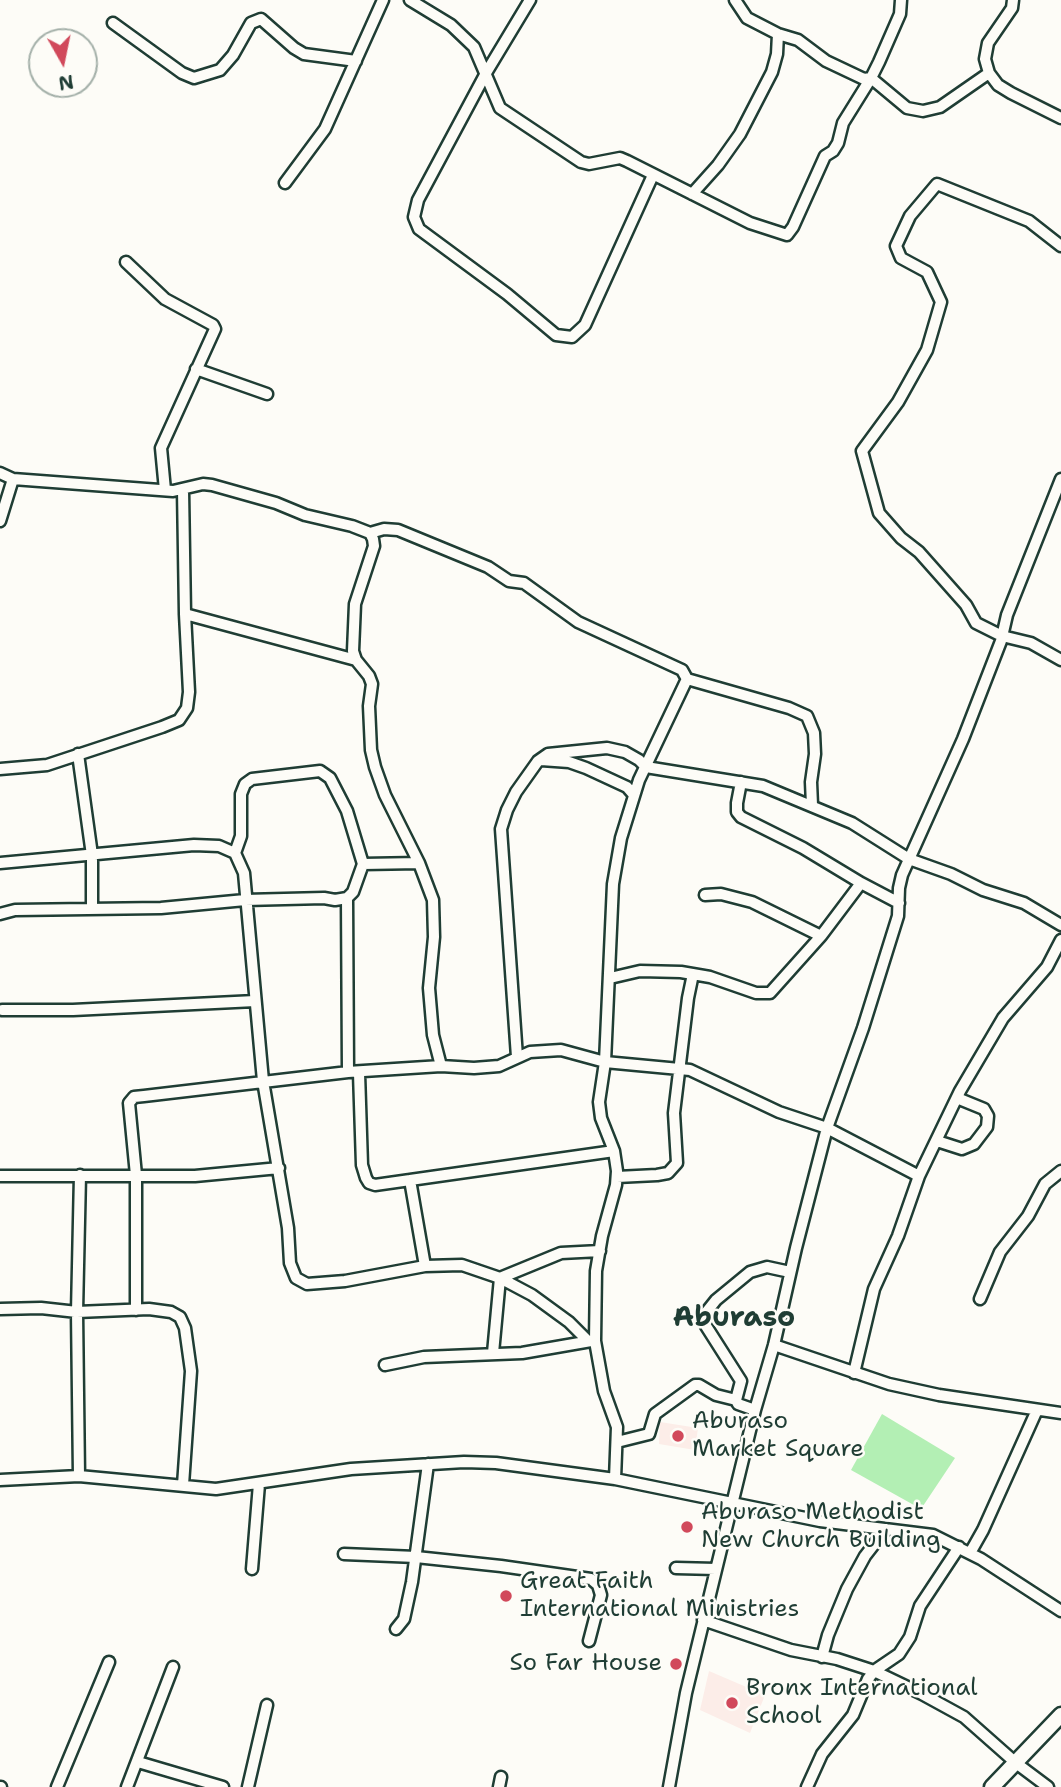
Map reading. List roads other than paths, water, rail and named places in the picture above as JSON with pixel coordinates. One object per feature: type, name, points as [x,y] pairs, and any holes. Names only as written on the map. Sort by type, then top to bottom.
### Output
[{"type":"street","points":[[285,183],[325,129],[383,0]]},
{"type":"street","points":[[410,0],[450,25],[468,40],[479,55],[500,108],[581,162],[589,164],[620,158],[750,223],[786,235],[793,227],[825,156],[838,144],[843,123],[871,78],[900,14],[901,0]]},
{"type":"street","points":[[530,0],[486,73],[418,200],[414,217],[419,229],[507,294],[556,335],[572,337],[585,325],[653,175]]},
{"type":"street","points":[[735,0],[747,18],[778,34],[798,40],[817,55],[850,74],[864,79],[871,78]]},
{"type":"street","points":[[1013,0],[1012,8],[988,43],[985,59],[989,74],[1004,89],[1061,118]]},
{"type":"street","points":[[113,23],[182,73],[194,78],[220,70],[233,55],[251,23],[261,19],[304,54],[356,61]]},
{"type":"street","points":[[692,194],[718,165],[740,134],[772,72],[777,54],[778,34]]},
{"type":"street","points":[[871,78],[883,91],[907,107],[923,111],[940,107],[989,74]]},
{"type":"street","points":[[1061,246],[1029,221],[937,184],[910,216],[896,246],[901,258],[928,272],[941,302],[927,350],[898,402],[862,451],[879,513],[901,538],[919,552],[966,605],[976,623],[1002,636],[1031,643],[1061,660]]},
{"type":"street","points":[[126,262],[166,299],[214,326],[161,448],[165,490]]},
{"type":"street","points":[[196,369],[267,394]]},
{"type":"street","points":[[0,473],[13,479],[165,490],[212,485],[370,533],[384,529],[398,530],[488,567],[509,581],[524,583],[578,622],[682,670],[687,679],[789,708],[807,716],[814,733],[812,805]]},
{"type":"street","points":[[0,521],[13,479]]},
{"type":"street","points":[[669,1787],[686,1693],[827,1128],[863,1028],[898,916],[899,888],[909,859],[963,739],[1002,636],[1007,615],[1061,479]]},
{"type":"street","points":[[0,769],[47,765],[180,720],[187,708],[189,692],[183,490]]},
{"type":"street","points":[[1049,507],[1061,512]]},
{"type":"street","points":[[370,533],[374,546],[353,616],[353,651],[372,684],[369,706],[371,750],[375,767],[433,900],[435,937],[429,988],[433,1035],[441,1066]]},
{"type":"street","points":[[185,614],[356,660]]},
{"type":"street","points":[[615,1479],[617,1427],[604,1391],[592,1341],[596,1271],[617,1177],[614,1151],[600,1118],[599,1102],[605,1062],[615,862],[634,795],[687,679]]},
{"type":"street","points":[[517,1057],[502,829],[516,792],[548,754],[607,748],[625,752],[646,767],[763,786],[852,823],[909,859],[951,874],[983,890],[1024,903],[1061,925]]},
{"type":"street","points":[[78,754],[92,855],[92,908]]},
{"type":"street","points":[[541,760],[569,762],[586,768],[627,787],[634,795]]},
{"type":"street","points":[[0,914],[15,910],[162,908],[245,900],[335,900],[346,898],[353,892],[363,864],[342,800],[330,778],[320,771],[252,779],[245,784],[241,794],[241,836],[235,853]]},
{"type":"street","points":[[741,782],[737,812],[741,817],[899,902]]},
{"type":"street","points":[[0,863],[194,845],[219,846],[235,853],[244,873],[263,1080],[288,1228],[290,1263],[296,1278],[307,1284],[345,1281],[425,1266],[463,1265],[500,1278],[532,1294],[592,1341]]},
{"type":"street","points":[[363,864],[419,863]]},
{"type":"street","points":[[610,978],[640,971],[693,974],[756,993],[770,993],[821,936],[861,883]]},
{"type":"street","points":[[705,895],[721,894],[752,902],[821,936]]},
{"type":"street","points":[[346,898],[354,1072],[361,1155],[369,1183],[374,1185],[614,1151]]},
{"type":"street","points":[[854,1373],[874,1289],[898,1236],[919,1176],[957,1098],[1003,1018],[1047,967],[1061,940]]},
{"type":"street","points":[[617,1177],[657,1175],[668,1172],[677,1163],[674,1113],[686,1008],[693,974]]},
{"type":"street","points":[[2,1010],[73,1010],[255,1000]]},
{"type":"street","points":[[136,1310],[136,1175],[129,1103],[134,1097],[263,1080],[354,1072],[441,1066],[499,1066],[530,1052],[561,1050],[605,1062],[690,1070],[779,1112],[827,1128],[919,1176]]},
{"type":"street","points":[[937,1141],[962,1149],[974,1144],[987,1127],[988,1116],[984,1109],[957,1098]]},
{"type":"street","points":[[0,1176],[195,1176],[279,1168]]},
{"type":"street","points":[[980,1298],[1000,1252],[1028,1216],[1045,1184],[1061,1171]]},
{"type":"street","points":[[79,1476],[77,1312],[80,1175]]},
{"type":"street","points":[[410,1180],[425,1266]]},
{"type":"street","points":[[500,1278],[561,1254],[600,1251]]},
{"type":"street","points":[[736,1400],[741,1381],[706,1326],[706,1312],[742,1276],[750,1272],[767,1267],[790,1272]]},
{"type":"street","points":[[493,1353],[500,1278]]},
{"type":"street","points":[[0,1309],[41,1308],[77,1312],[136,1310],[171,1312],[180,1317],[185,1328],[191,1384],[183,1485]]},
{"type":"street","points":[[385,1365],[424,1357],[523,1353],[592,1341]]},
{"type":"street","points":[[774,1345],[854,1373],[939,1395],[1061,1413]]},
{"type":"street","points":[[617,1442],[649,1434],[655,1414],[695,1385],[755,1410]]},
{"type":"street","points":[[970,1553],[989,1518],[1037,1410]]},
{"type":"street","points":[[0,1480],[79,1476],[216,1489],[351,1469],[496,1463],[615,1479],[820,1521],[933,1535],[970,1553],[1061,1611]]},
{"type":"street","points":[[396,1629],[404,1619],[416,1557],[428,1464]]},
{"type":"street","points":[[252,1569],[259,1484]]},
{"type":"street","points":[[822,1657],[847,1589],[865,1556],[886,1529]]},
{"type":"street","points":[[807,1787],[822,1754],[853,1715],[874,1671],[899,1654],[910,1637],[920,1606],[958,1547]]},
{"type":"street","points":[[344,1554],[416,1557],[591,1579],[598,1585],[601,1595],[589,1640]]},
{"type":"street","points":[[676,1568],[716,1569]]},
{"type":"street","points":[[704,1620],[792,1650],[837,1659],[874,1671],[964,1717],[1048,1787]]},
{"type":"street","points":[[57,1787],[109,1662]]},
{"type":"street","points":[[127,1787],[173,1667]]},
{"type":"street","points":[[248,1787],[267,1705]]},
{"type":"street","points":[[992,1787],[1061,1715]]},
{"type":"street","points":[[138,1762],[223,1787]]},
{"type":"place","name":"Aburaso Market Square","points":[[678,1436]]},
{"type":"place","name":"Aburaso Methodist New Church Building","points":[[687,1527]]},
{"type":"place","name":"Great Faith International Ministries","points":[[506,1596]]},
{"type":"place","name":"So Far House","points":[[676,1664]]},
{"type":"place","name":"Bronx International School","points":[[732,1703]]},
{"type":"district","name":"Aburaso","points":[[734,1319]]}]
